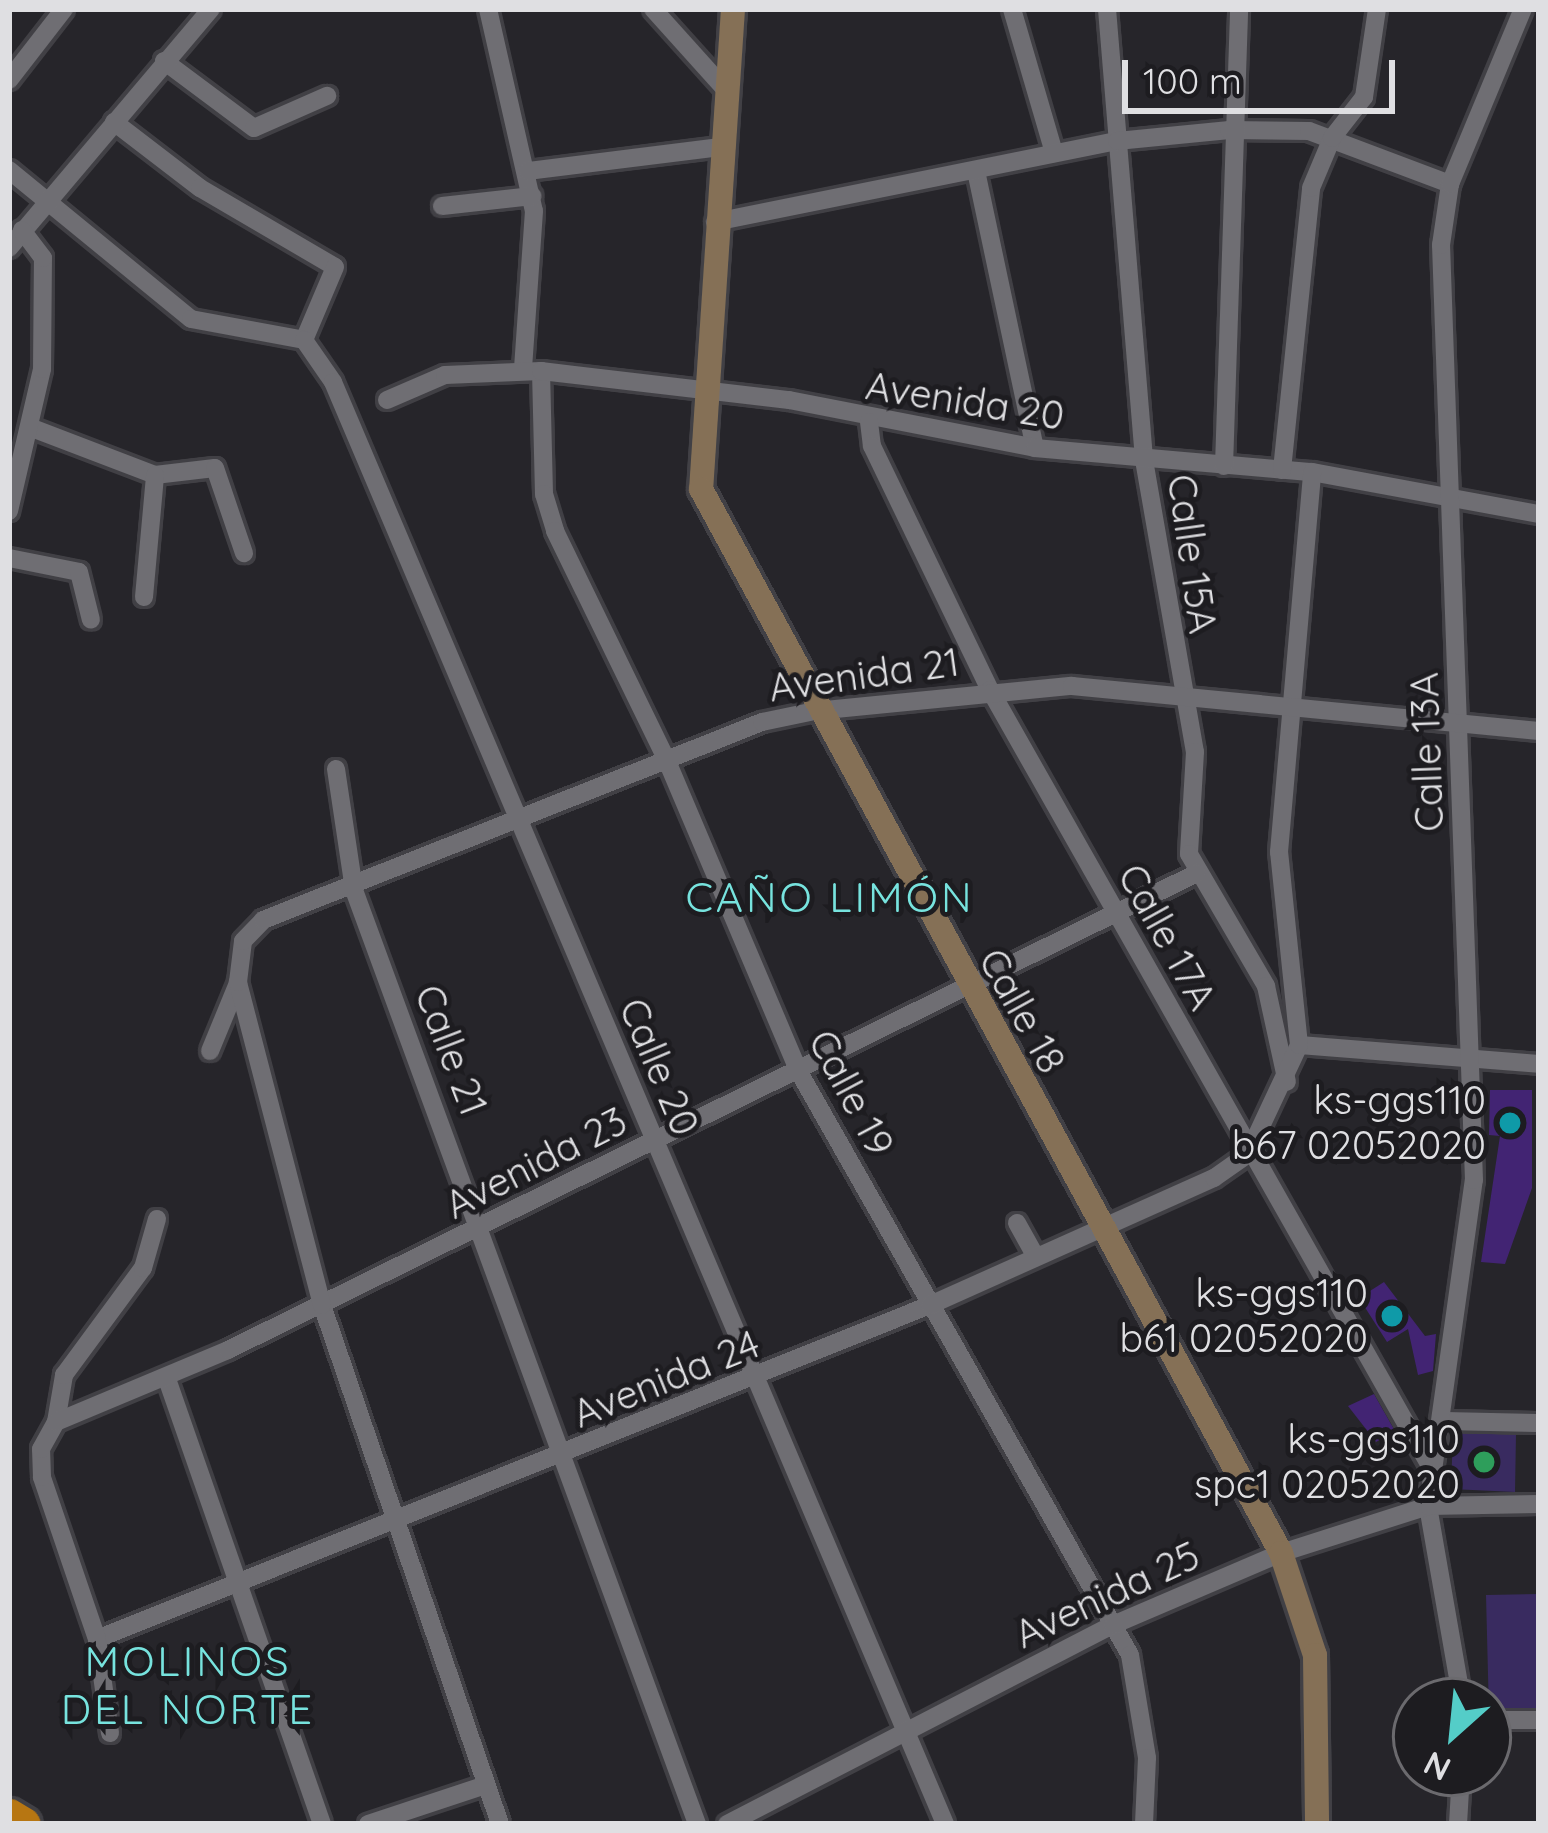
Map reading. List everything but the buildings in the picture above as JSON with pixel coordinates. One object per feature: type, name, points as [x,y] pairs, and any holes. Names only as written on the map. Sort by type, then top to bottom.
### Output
[{"type":"highway","points":[[9,1815],[24,1824]]},
{"type":"street","points":[[9,80],[64,9]]},
{"type":"street","points":[[9,248],[44,201],[211,9]]},
{"type":"street","points":[[488,9],[532,196],[532,370]]},
{"type":"street","points":[[653,9],[726,90]]},
{"type":"street","name":"Calle 18","points":[[733,9],[720,147],[701,489],[815,710],[1281,1553],[1315,1655],[1317,1824]]},
{"type":"street","points":[[1012,9],[1054,153]]},
{"type":"street","name":"Calle 15A","points":[[1107,9],[1144,460],[1195,752],[1188,837],[1197,874],[1266,986],[1287,1082]]},
{"type":"street","points":[[1223,466],[1229,130],[1239,9]]},
{"type":"street","points":[[1282,470],[1311,188],[1332,138],[1364,97],[1377,9]]},
{"type":"street","name":"Calle 13A","points":[[1458,1677],[1428,1506],[1474,1180],[1441,245],[1450,184],[1523,9]]},
{"type":"street","points":[[164,61],[254,128],[327,96]]},
{"type":"street","points":[[9,170],[191,319],[304,340],[335,268],[200,188],[114,122]]},
{"type":"street","points":[[715,222],[1117,141],[1229,130],[1332,138],[1450,184]]},
{"type":"street","points":[[528,171],[720,147]]},
{"type":"street","points":[[976,171],[1035,448]]},
{"type":"street","points":[[442,206],[532,196]]},
{"type":"street","points":[[9,511],[32,428],[43,258],[22,230]]},
{"type":"street","name":"Calle 20","points":[[304,340],[333,382],[945,1824]]},
{"type":"street","name":"Avenida 20","points":[[387,400],[419,380],[532,370],[706,389],[869,422],[1035,448],[1312,472],[1539,514]]},
{"type":"street","name":"Calle 19","points":[[532,370],[544,494],[555,531],[667,761],[799,1072],[1113,1625],[1141,1696],[1144,1824]]},
{"type":"street","name":"Calle 17A","points":[[869,422],[872,446],[989,690],[1115,908],[1247,1154],[1433,1471]]},
{"type":"street","points":[[32,428],[155,475],[215,468],[244,554]]},
{"type":"street","points":[[1247,1154],[1287,1082],[1299,1045],[1279,888],[1288,706],[1312,472]]},
{"type":"street","points":[[144,597],[155,475]]},
{"type":"street","points":[[9,558],[79,572],[91,620]]},
{"type":"street","name":"Avenida 21","points":[[238,982],[243,941],[263,920],[354,890],[516,818],[815,710],[989,690],[1184,696],[1461,729],[1539,731]]},
{"type":"street","name":"Calle 21","points":[[336,770],[354,890],[484,1227],[560,1458],[697,1824]]},
{"type":"street","name":"Avenida 23","points":[[56,1422],[167,1379],[484,1227],[968,987],[1115,908],[1197,874]]},
{"type":"street","points":[[211,1051],[238,982]]},
{"type":"street","points":[[238,982],[322,1304],[500,1824]]},
{"type":"street","points":[[1299,1045],[1539,1064]]},
{"type":"street","name":"Avenida 24","points":[[98,1639],[392,1518],[560,1458],[930,1305],[1100,1229],[1247,1154]]},
{"type":"street","points":[[110,1733],[98,1639],[41,1449],[56,1422],[64,1375],[143,1268],[158,1219]]},
{"type":"street","points":[[1017,1223],[1035,1256]]},
{"type":"street","points":[[167,1379],[322,1824]]},
{"type":"street","points":[[1442,1421],[1539,1423]]},
{"type":"street","name":"Avenida 25","points":[[728,1824],[1113,1625],[1281,1553],[1428,1506],[1539,1504]]},
{"type":"street","points":[[368,1824],[486,1784]]},
{"type":"shaded area","name":"ks-ggs110 spc1 02052020","points":[[1453,1432],[1516,1434],[1515,1492],[1451,1489]]},
{"type":"shaded area","points":[[1539,1594],[1539,1713],[1512,1714],[1512,1677],[1488,1677],[1486,1595]]},
{"type":"place","name":"ks-ggs110 b67 02052020","points":[[1510,1123]]},
{"type":"place","name":"ks-ggs110 b61 02052020","points":[[1392,1316]]},
{"type":"place","name":"ks-ggs110 spc1 02052020","points":[[1484,1462]]},
{"type":"district","name":"CAÑO LIMÓN","points":[[830,897]]},
{"type":"district","name":"MOLINOS DEL NORTE","points":[[188,1685]]}]
